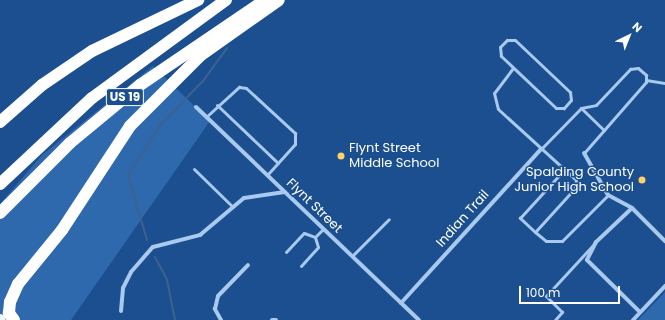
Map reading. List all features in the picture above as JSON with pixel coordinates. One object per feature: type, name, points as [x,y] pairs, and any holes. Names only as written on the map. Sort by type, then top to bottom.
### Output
[{"type":"highway","points":[[0,122],[42,85],[92,51],[198,0]]},
{"type":"highway","name":"US 19","points":[[0,184],[92,98],[226,0]]},
{"type":"highway","name":"US 19","points":[[0,213],[70,143],[134,89],[202,40],[266,0]]},
{"type":"highway","points":[[0,304],[62,230],[139,116],[201,56],[279,0]]},
{"type":"highway","points":[[14,320],[9,314],[10,302],[18,284]]},
{"type":"street","name":"Flynt Street","points":[[196,107],[419,320]]},
{"type":"street","name":"Indian Trail","points":[[401,302],[541,149]]},
{"type":"street","points":[[584,153],[608,194],[632,208],[665,241]]},
{"type":"street","points":[[121,312],[123,288],[142,256],[158,244],[200,235],[233,207],[251,195],[285,192]]},
{"type":"street","points":[[632,208],[596,242],[587,260],[589,265],[640,312]]},
{"type":"street","points":[[220,319],[215,309],[218,296],[248,264]]},
{"type":"street","points":[[632,320],[665,286]]},
{"type":"lane","points":[[507,40],[515,40],[570,92],[571,100],[564,108],[556,108],[513,68],[501,56],[500,48],[507,40]]},
{"type":"lane","points":[[513,68],[494,93],[498,109],[576,180],[575,188],[535,232]]},
{"type":"lane","points":[[541,149],[581,108],[596,105],[630,69],[638,68],[646,80],[665,83]]},
{"type":"lane","points":[[584,153],[646,80]]},
{"type":"lane","points":[[206,116],[232,90],[246,88],[295,132],[295,144],[267,175]]},
{"type":"lane","points":[[217,105],[278,163]]},
{"type":"lane","points":[[581,108],[604,130]]},
{"type":"lane","points":[[194,169],[233,207]]},
{"type":"lane","points":[[564,170],[520,218],[546,242],[562,241],[608,194]]},
{"type":"lane","points":[[352,256],[389,219]]},
{"type":"lane","points":[[315,237],[323,228]]},
{"type":"lane","points":[[286,252],[304,234],[315,237]]},
{"type":"lane","points":[[301,266],[318,247],[315,237]]},
{"type":"lane","points":[[555,320],[562,312],[546,296],[596,242]]},
{"type":"shaded area","points":[[153,66],[210,121],[71,320],[0,320],[0,204],[42,155]]},
{"type":"shaded area","points":[[665,292],[665,320],[638,320]]},
{"type":"waterway","points":[[147,240],[128,175],[161,124],[203,81],[227,48]]},
{"type":"waterway","points":[[155,257],[167,280],[175,320]]},
{"type":"place","name":"Flynt Street Middle School","points":[[341,156]]},
{"type":"place","name":"Spalding County Junior High School","points":[[642,180]]}]
